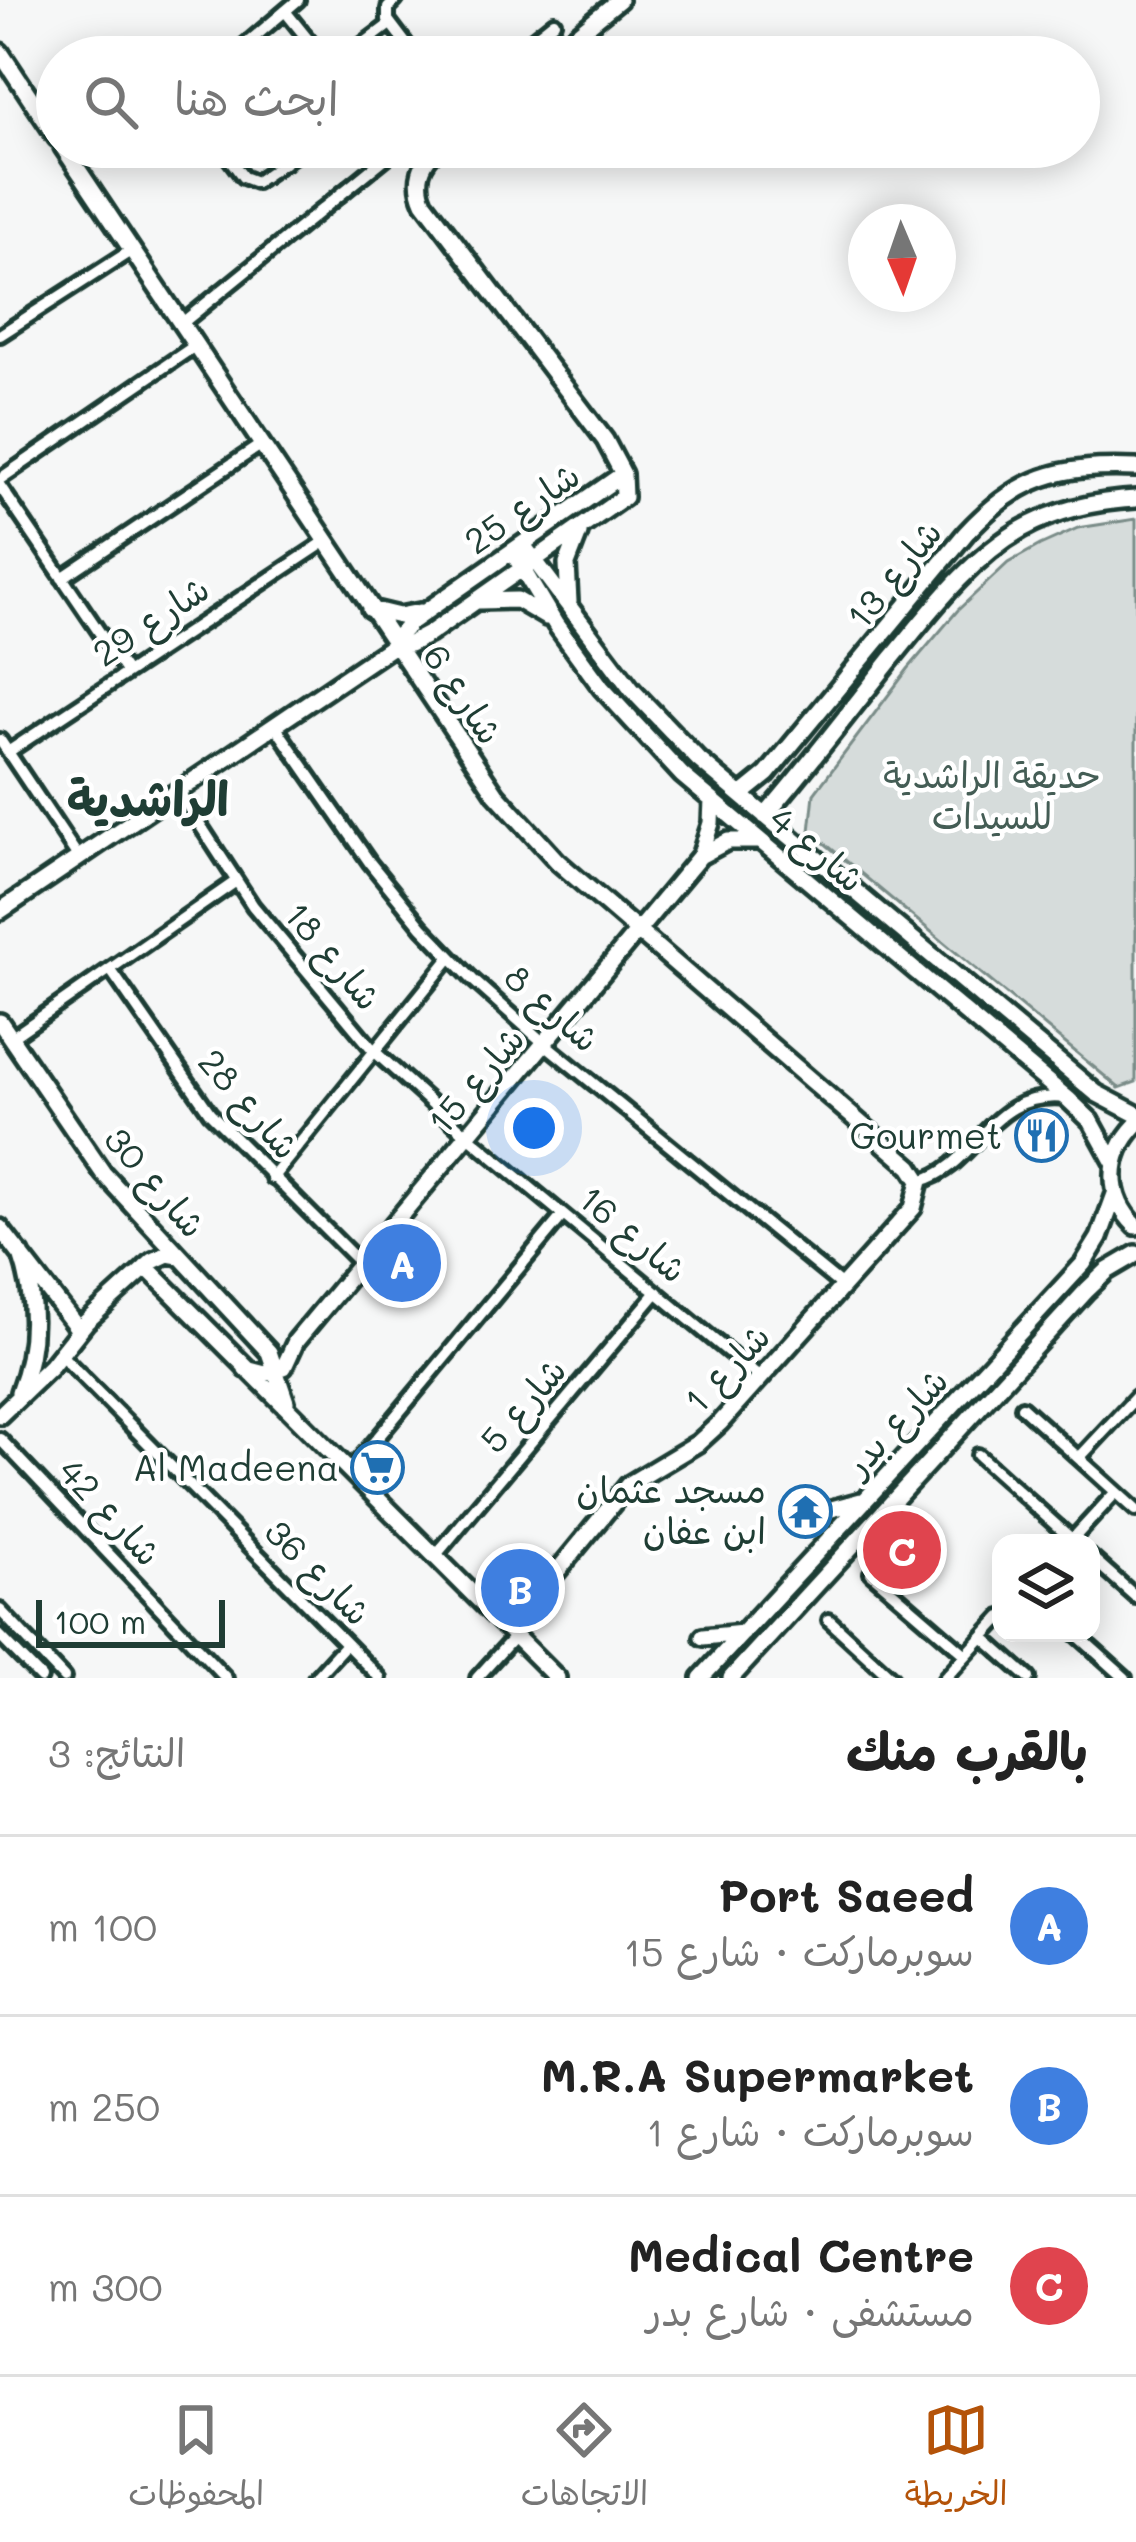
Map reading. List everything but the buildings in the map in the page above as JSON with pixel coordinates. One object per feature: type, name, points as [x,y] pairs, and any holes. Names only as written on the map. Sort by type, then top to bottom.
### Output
[{"type":"street","points":[[255,36],[298,0]]},
{"type":"street","points":[[396,0],[387,12],[399,36]]},
{"type":"street","points":[[575,36],[619,0]]},
{"type":"street","points":[[285,10],[305,36]]},
{"type":"street","points":[[536,36],[554,22]]},
{"type":"street","points":[[374,36],[390,24]]},
{"type":"street","points":[[0,52],[36,106]]},
{"type":"street","name":"شارع 6","points":[[77,168],[477,769],[526,829],[638,933],[911,1167],[920,1181]]},
{"type":"street","points":[[236,168],[251,182],[278,168]]},
{"type":"street","points":[[181,324],[373,168]]},
{"type":"street","points":[[423,168],[419,185],[424,202],[600,432],[623,474]]},
{"type":"street","points":[[0,335],[132,250]]},
{"type":"street","points":[[127,673],[0,482],[196,345]]},
{"type":"street","points":[[62,578],[262,444]]},
{"type":"street","points":[[1079,467],[1090,485],[1084,506]]},
{"type":"street","name":"شارع 13","points":[[741,795],[767,774],[966,533],[1000,500],[1033,480],[1079,467],[1136,468]]},
{"type":"street","name":"شارع 25","points":[[0,911],[394,645],[403,630],[429,609],[623,474],[625,491],[620,501],[429,634],[410,644],[394,645]]},
{"type":"street","name":"شارع 13","points":[[765,816],[975,564],[1022,529],[1084,506],[1136,499]]},
{"type":"street","points":[[1000,500],[1008,522],[1022,529]]},
{"type":"street","points":[[574,616],[566,590],[567,564],[583,527]]},
{"type":"street","name":"شارع 29","points":[[8,752],[326,541]]},
{"type":"street","name":"شارع 4","points":[[518,549],[556,625],[637,729],[712,800],[1068,1099],[1100,1135],[1114,1163]]},
{"type":"street","name":"شارع 4","points":[[528,565],[648,708],[741,795],[1096,1093],[1136,1114]]},
{"type":"street","points":[[476,601],[518,600],[556,625]]},
{"type":"street","points":[[370,609],[399,616],[429,609]]},
{"type":"street","points":[[420,685],[429,634]]},
{"type":"street","name":"شارع 8","points":[[275,726],[370,863],[451,958],[545,1044],[842,1286]]},
{"type":"street","points":[[0,740],[80,858]]},
{"type":"street","name":"شارع 18","points":[[178,791],[235,882],[374,1051],[468,1136]]},
{"type":"street","name":"شارع 15","points":[[278,1371],[296,1342],[700,856],[711,824],[712,800]]},
{"type":"street","points":[[700,856],[728,841],[760,841]]},
{"type":"street","points":[[11,1038],[235,882]]},
{"type":"street","points":[[272,1178],[451,958]]},
{"type":"street","name":"شارع 28","points":[[110,969],[210,1113],[361,1264]]},
{"type":"street","name":"شارع 30","points":[[0,1022],[91,1158],[264,1346],[290,1410]]},
{"type":"street","points":[[920,1181],[946,1168],[992,1121],[1015,1106],[1041,1098],[1068,1099]]},
{"type":"street","points":[[1136,1125],[1119,1147],[1114,1163],[1115,1194],[1136,1226]]},
{"type":"street","name":"شارع 16","points":[[468,1136],[760,1378]]},
{"type":"street","name":"شارع 1","points":[[512,1633],[619,1495],[649,1469],[709,1433],[760,1378],[913,1208],[920,1181]]},
{"type":"street","name":"شارع بدر","points":[[701,1678],[1082,1264],[1099,1238],[1115,1194]]},
{"type":"street","points":[[350,1471],[563,1215]]},
{"type":"street","points":[[0,1228],[79,1330]]},
{"type":"street","points":[[150,1264],[156,1232]]},
{"type":"street","name":"شارع بدر","points":[[731,1678],[1088,1289],[1136,1254]]},
{"type":"street","points":[[14,1402],[31,1354],[34,1321],[21,1255]]},
{"type":"street","points":[[0,1415],[61,1355],[79,1330],[150,1264],[162,1255],[179,1256]]},
{"type":"street","name":"شارع 30","points":[[150,1264],[246,1369],[557,1678]]},
{"type":"street","name":"شارع 5","points":[[435,1556],[657,1292]]},
{"type":"street","points":[[264,1346],[279,1349],[296,1342]]},
{"type":"street","name":"شارع 36","points":[[61,1355],[380,1678]]},
{"type":"street","points":[[246,1369],[278,1371]]},
{"type":"street","points":[[1079,1458],[1136,1396]]},
{"type":"street","points":[[1022,1407],[1136,1510]]},
{"type":"street","points":[[1124,1409],[1136,1421]]},
{"type":"street","name":"شارع 42","points":[[0,1439],[226,1678]]},
{"type":"street","points":[[978,1455],[1063,1534]]},
{"type":"street","points":[[1079,1534],[1116,1492]]},
{"type":"street","points":[[817,1514],[864,1500]]},
{"type":"street","points":[[1100,1565],[1136,1597]]},
{"type":"street","points":[[872,1573],[966,1655]]},
{"type":"street","points":[[0,1610],[64,1678]]},
{"type":"street","points":[[829,1620],[892,1678]]},
{"type":"street","points":[[945,1678],[992,1627]]},
{"type":"street","points":[[477,1678],[512,1633]]},
{"type":"street","points":[[703,1637],[743,1633]]},
{"type":"street","points":[[0,1636],[41,1678]]},
{"type":"street","points":[[983,1637],[1029,1678]]},
{"type":"street","points":[[1085,1642],[1125,1678]]},
{"type":"street","points":[[315,1678],[346,1644]]},
{"type":"street","points":[[751,1678],[752,1654]]},
{"type":"green space","name":"حديقة الراشدية للسيدات","points":[[1136,519],[1136,1082],[1119,1088],[810,831],[814,794],[958,610],[1008,563],[1040,545],[1078,528]]},
{"type":"place","name":"Gourmet","points":[[1041,1136]]},
{"type":"place","name":"Port Saeed","points":[[402,1263]]},
{"type":"place","name":"Al Madeena","points":[[378,1468]]},
{"type":"place","name":"مسجد عثمان ابن عفان","points":[[805,1511]]},
{"type":"place","name":"Medical Centre","points":[[902,1550]]},
{"type":"place","name":"M.R.A Supermarket","points":[[520,1588]]},
{"type":"district","name":"الراشدية","points":[[148,799]]}]
